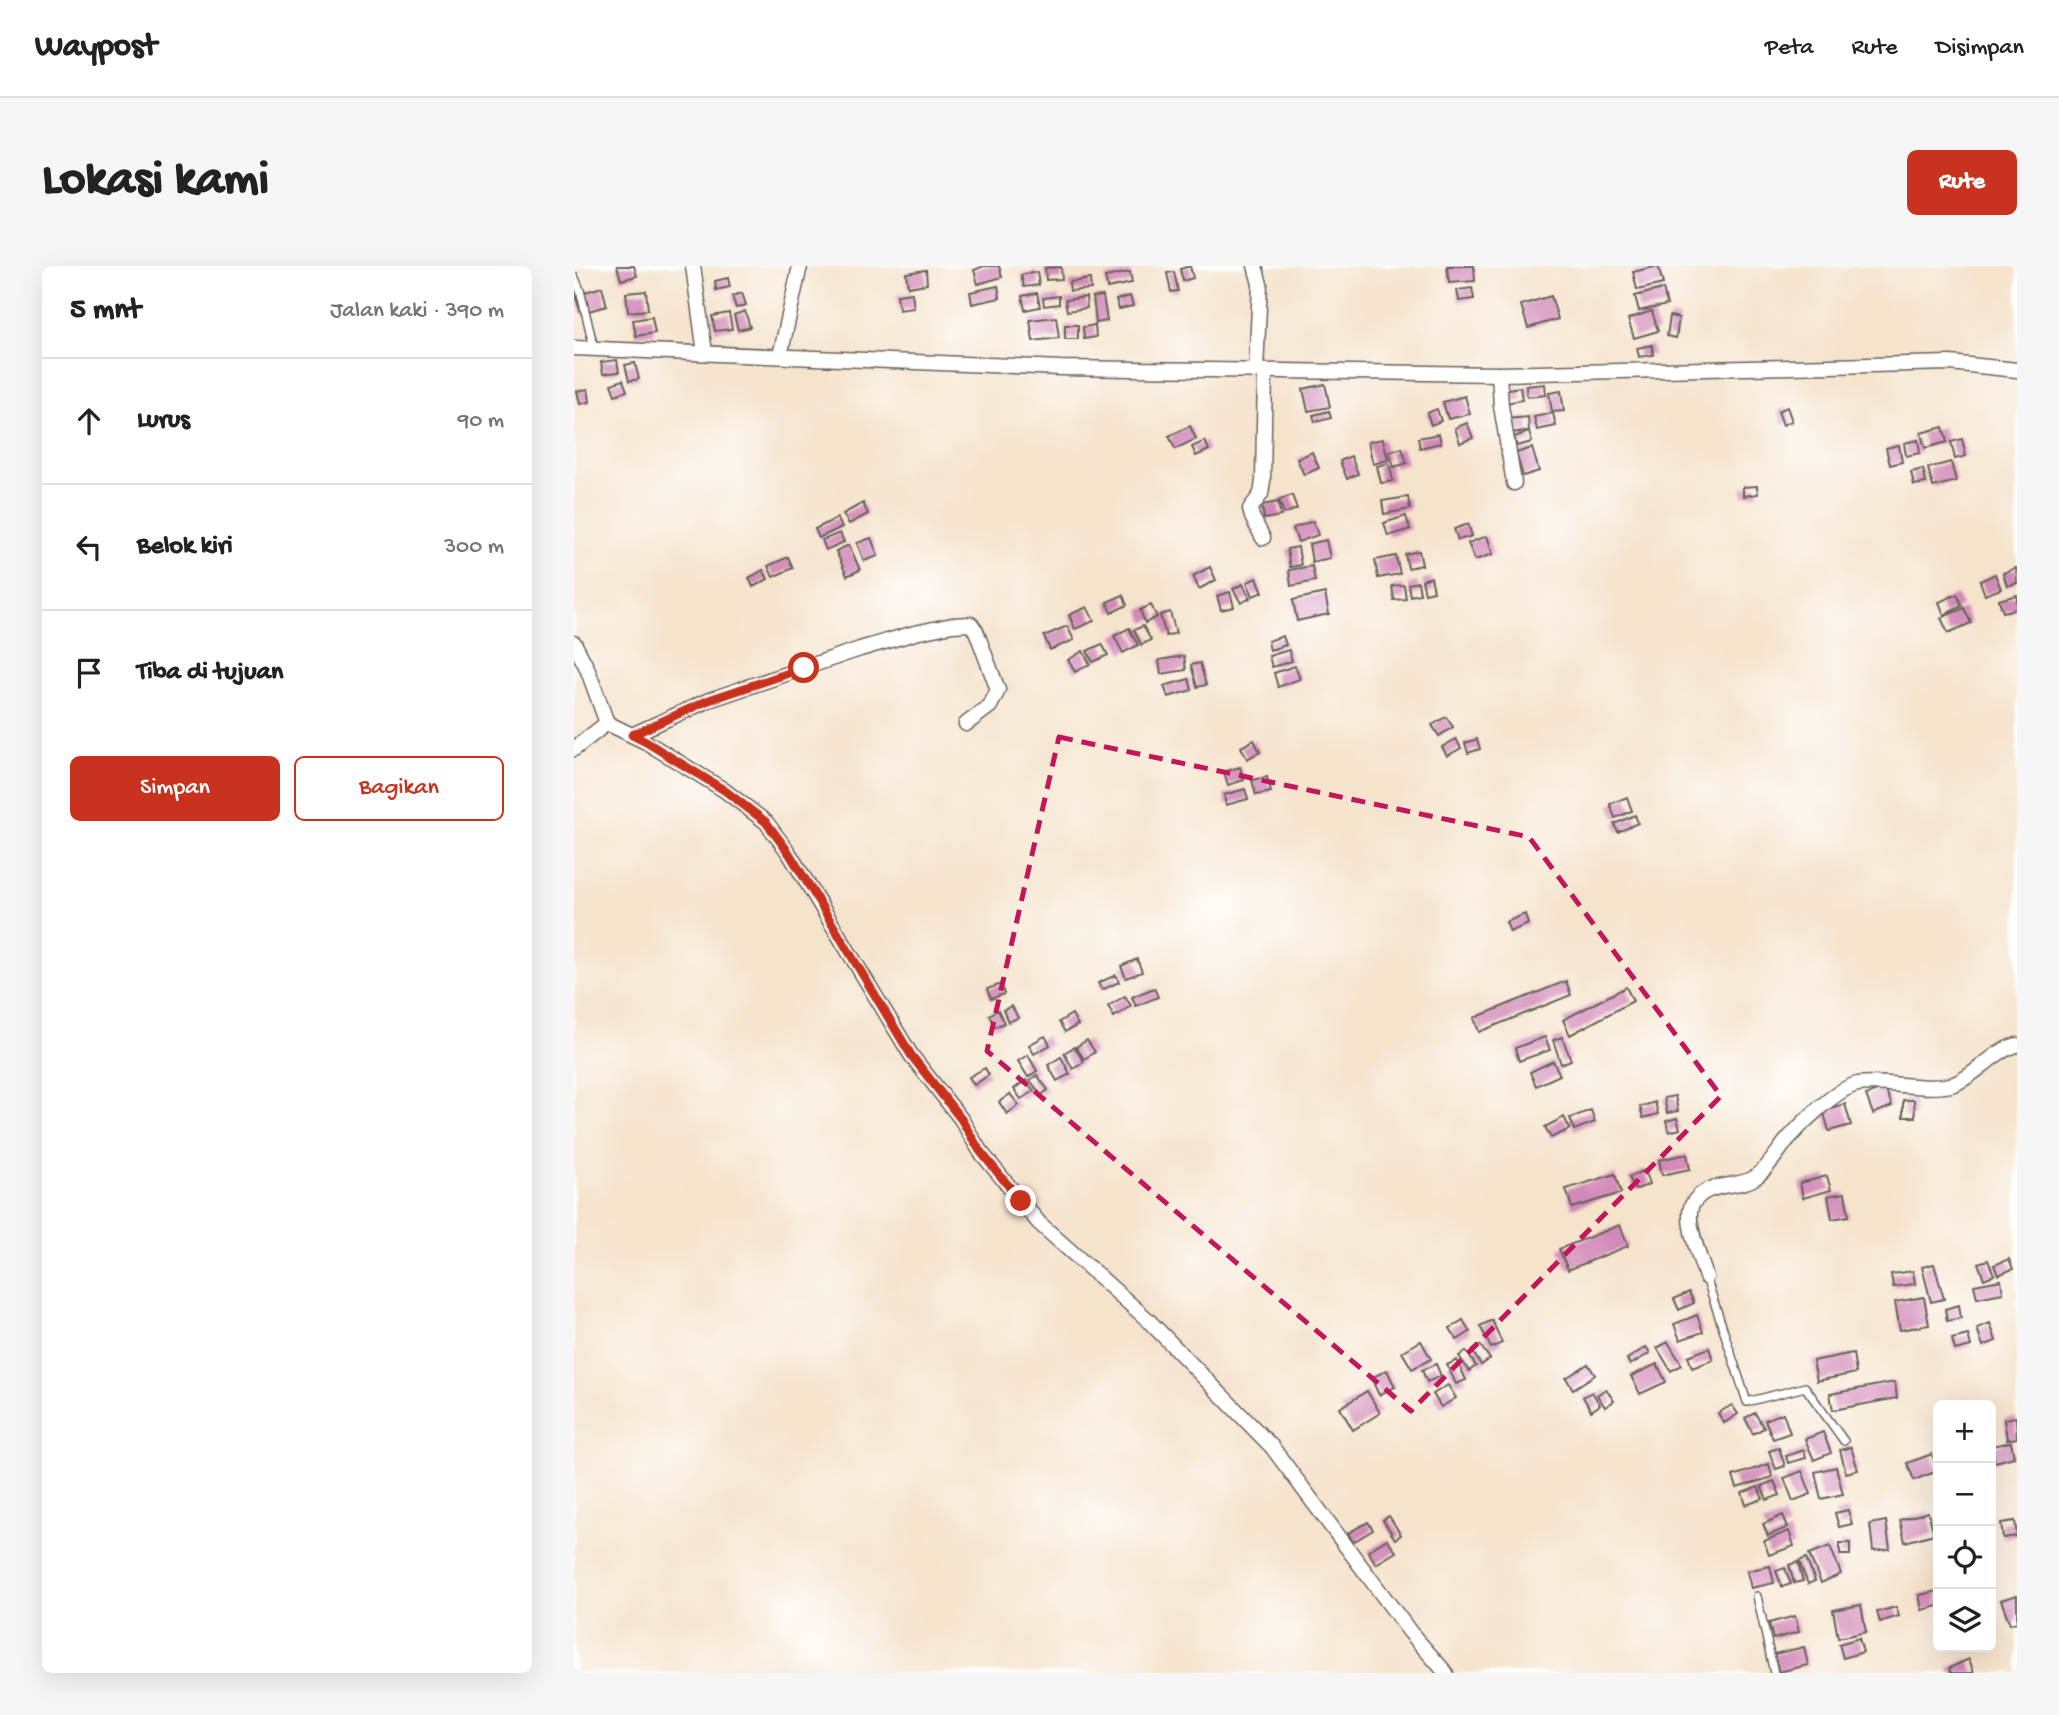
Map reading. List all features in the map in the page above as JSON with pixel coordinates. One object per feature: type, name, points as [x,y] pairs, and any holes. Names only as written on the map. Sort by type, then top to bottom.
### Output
[{"type":"street","points":[[693,266],[705,353]]},
{"type":"street","points":[[780,356],[800,266]]},
{"type":"street","points":[[1255,266],[1260,284],[1264,481],[1261,494],[1250,509],[1263,538]]},
{"type":"street","points":[[574,348],[1061,368],[1499,374],[1950,363],[2017,370]]},
{"type":"street","points":[[1499,374],[1501,406],[1514,483]]},
{"type":"street","points":[[632,735],[709,700],[761,681],[915,633],[971,624],[998,690],[990,706],[966,724]]},
{"type":"street","points":[[574,643],[587,668],[607,723],[646,742],[724,790],[766,822],[789,853],[911,1055],[961,1119],[980,1151],[1039,1223],[1148,1320],[1272,1447],[1410,1632],[1446,1673]]},
{"type":"street","points":[[574,749],[607,723]]},
{"type":"street","points":[[1706,1277],[1690,1223],[1689,1213],[1697,1198],[1720,1185],[1757,1177],[1791,1137],[1836,1094],[1858,1084],[1951,1084],[2017,1045]]},
{"type":"lane","points":[[574,276],[594,348]]},
{"type":"lane","points":[[1706,1277],[1747,1402],[1805,1387],[1844,1441]]},
{"type":"lane","points":[[1757,1596],[1774,1673]]},
{"type":"highlighted area","points":[[1059,737],[1529,837],[1721,1096],[1411,1411],[987,1051]]},
{"type":"building","points":[[617,266],[634,266],[637,276],[621,280]]},
{"type":"building","points":[[984,266],[999,266],[1002,277],[978,284],[974,270]]},
{"type":"building","points":[[1190,266],[1193,278],[1183,281],[1180,269]]},
{"type":"building","points":[[1447,266],[1474,266],[1475,281],[1449,283]]},
{"type":"building","points":[[1658,266],[1663,284],[1637,290],[1633,272]]},
{"type":"building","points":[[1061,267],[1062,279],[1046,280],[1045,268]]},
{"type":"building","points":[[926,270],[927,284],[908,287],[906,273]]},
{"type":"building","points":[[1037,272],[1039,285],[1024,287],[1021,275]]},
{"type":"building","points":[[1130,272],[1132,283],[1107,288],[1105,277]]},
{"type":"building","points":[[1174,272],[1178,291],[1171,292],[1167,273]]},
{"type":"building","points":[[728,278],[730,287],[716,290],[715,281]]},
{"type":"building","points":[[1090,279],[1091,289],[1070,291],[1069,282]]},
{"type":"building","points":[[998,286],[1000,298],[972,304],[970,292]]},
{"type":"building","points":[[602,287],[607,306],[581,313],[575,295]]},
{"type":"building","points":[[1472,288],[1474,299],[1459,301],[1457,290]]},
{"type":"building","points":[[1663,289],[1667,305],[1639,311],[1635,296]]},
{"type":"building","points":[[646,291],[648,310],[628,312],[626,293]]},
{"type":"building","points":[[742,293],[746,305],[736,308],[732,296]]},
{"type":"building","points":[[912,293],[914,308],[899,310],[897,295]]},
{"type":"building","points":[[1037,293],[1040,307],[1025,310],[1022,296]]},
{"type":"building","points":[[1059,296],[1059,304],[1044,306],[1043,298]]},
{"type":"building","points":[[1103,296],[1107,321],[1096,323],[1093,297]]},
{"type":"building","points":[[1130,296],[1133,306],[1119,309],[1116,300]]},
{"type":"building","points":[[1551,296],[1558,319],[1528,328],[1521,305]]},
{"type":"building","points":[[1086,297],[1087,308],[1067,311],[1065,300]]},
{"type":"building","points":[[745,311],[750,327],[738,330],[734,315]]},
{"type":"building","points":[[1652,311],[1658,331],[1634,338],[1628,319]]},
{"type":"building","points":[[729,313],[732,329],[715,331],[712,316]]},
{"type":"building","points":[[1670,316],[1679,318],[1676,338],[1667,336]]},
{"type":"building","points":[[652,317],[655,333],[636,336],[633,320]]},
{"type":"building","points":[[1056,317],[1059,338],[1033,341],[1030,320]]},
{"type":"building","points":[[1065,325],[1078,325],[1078,339],[1065,339]]},
{"type":"building","points":[[1095,325],[1096,337],[1084,339],[1083,327]]},
{"type":"building","points":[[1652,345],[1653,355],[1639,357],[1637,348]]},
{"type":"building","points":[[617,360],[619,372],[603,374],[601,362]]},
{"type":"building","points":[[635,363],[639,379],[629,381],[625,365]]},
{"type":"building","points":[[623,380],[627,391],[615,395],[611,384]]},
{"type":"building","points":[[1325,384],[1330,407],[1308,411],[1303,389]]},
{"type":"building","points":[[1545,384],[1546,395],[1527,397],[1526,386]]},
{"type":"building","points":[[1520,387],[1522,400],[1506,403],[1503,390]]},
{"type":"building","points":[[588,389],[590,402],[580,404],[577,391]]},
{"type":"building","points":[[1561,391],[1564,411],[1552,412],[1549,393]]},
{"type":"building","points":[[1465,396],[1470,414],[1448,419],[1443,402]]},
{"type":"building","points":[[1787,407],[1792,421],[1783,425],[1778,411]]},
{"type":"building","points":[[1437,409],[1441,421],[1431,425],[1427,413]]},
{"type":"building","points":[[1329,411],[1331,418],[1315,422],[1313,415]]},
{"type":"building","points":[[1553,413],[1556,426],[1537,430],[1534,417]]},
{"type":"building","points":[[1528,417],[1529,431],[1508,433],[1507,419]]},
{"type":"building","points":[[1467,423],[1473,438],[1460,443],[1455,428]]},
{"type":"building","points":[[1190,426],[1196,439],[1175,449],[1169,436]]},
{"type":"building","points":[[1943,427],[1947,442],[1925,448],[1921,433]]},
{"type":"building","points":[[1529,432],[1532,442],[1517,446],[1514,437]]},
{"type":"building","points":[[1439,434],[1441,443],[1420,448],[1418,438]]},
{"type":"building","points":[[1383,439],[1388,460],[1373,464],[1368,442]]},
{"type":"building","points":[[1962,439],[1966,456],[1955,459],[1951,442]]},
{"type":"building","points":[[1918,440],[1920,453],[1906,456],[1904,443]]},
{"type":"building","points":[[1205,441],[1209,450],[1196,456],[1192,447]]},
{"type":"building","points":[[1899,445],[1902,462],[1890,465],[1886,448]]},
{"type":"building","points":[[1402,448],[1407,463],[1394,467],[1389,452]]},
{"type":"building","points":[[1532,448],[1539,471],[1523,476],[1516,453]]},
{"type":"building","points":[[1312,452],[1319,468],[1304,475],[1297,459]]},
{"type":"building","points":[[1351,456],[1358,474],[1347,479],[1340,461]]},
{"type":"building","points":[[1951,462],[1956,481],[1933,487],[1928,468]]},
{"type":"building","points":[[1389,463],[1393,481],[1381,483],[1377,466]]},
{"type":"building","points":[[1923,469],[1926,483],[1914,485],[1911,472]]},
{"type":"building","points":[[1757,486],[1758,494],[1743,496],[1743,487]]},
{"type":"building","points":[[1292,495],[1297,509],[1284,514],[1279,500]]},
{"type":"building","points":[[1408,497],[1410,509],[1384,514],[1382,501]]},
{"type":"building","points":[[1278,502],[1281,516],[1264,519],[1262,505]]},
{"type":"building","points":[[863,503],[868,514],[849,524],[843,514]]},
{"type":"building","points":[[1406,516],[1410,529],[1388,536],[1384,523]]},
{"type":"building","points":[[837,518],[842,527],[819,538],[815,529]]},
{"type":"building","points":[[1313,521],[1318,535],[1298,542],[1293,528]]},
{"type":"building","points":[[1468,524],[1472,536],[1458,540],[1454,529]]},
{"type":"building","points":[[840,533],[844,542],[826,550],[822,540]]},
{"type":"building","points":[[1487,536],[1493,554],[1475,560],[1468,543]]},
{"type":"building","points":[[871,538],[878,556],[864,561],[857,543]]},
{"type":"building","points":[[1326,540],[1330,558],[1312,562],[1309,544]]},
{"type":"building","points":[[849,545],[860,570],[847,576],[836,551]]},
{"type":"building","points":[[1298,547],[1301,565],[1290,567],[1287,549]]},
{"type":"building","points":[[1419,551],[1422,565],[1408,568],[1405,554]]},
{"type":"building","points":[[1396,556],[1400,574],[1378,578],[1375,560]]},
{"type":"building","points":[[788,557],[793,568],[773,577],[768,566]]},
{"type":"building","points":[[1312,566],[1315,581],[1291,586],[1289,570]]},
{"type":"building","points":[[1210,567],[1216,580],[1199,589],[1193,576]]},
{"type":"building","points":[[2016,568],[2017,583],[2007,586],[2003,573]]},
{"type":"building","points":[[763,570],[768,579],[753,587],[749,578]]},
{"type":"building","points":[[1995,574],[2001,589],[1985,595],[1980,581]]},
{"type":"building","points":[[1431,577],[1434,591],[1425,593],[1422,580]]},
{"type":"building","points":[[1257,578],[1263,592],[1253,596],[1247,582]]},
{"type":"building","points":[[1418,582],[1420,594],[1410,596],[1408,584]]},
{"type":"building","points":[[1243,584],[1250,598],[1241,603],[1233,589]]},
{"type":"building","points":[[1404,585],[1406,599],[1394,600],[1392,586]]},
{"type":"building","points":[[1230,592],[1234,607],[1221,610],[1217,596]]},
{"type":"building","points":[[1325,593],[1329,614],[1297,621],[1293,600]]},
{"type":"building","points":[[1957,594],[1962,606],[1944,615],[1939,602]]},
{"type":"building","points":[[1123,595],[1127,605],[1111,613],[1107,602]]},
{"type":"building","points":[[2017,595],[2017,609],[2003,612],[1999,600]]},
{"type":"building","points":[[1151,605],[1157,617],[1145,623],[1140,610]]},
{"type":"building","points":[[1087,607],[1094,621],[1075,629],[1069,615]]},
{"type":"building","points":[[1964,608],[1971,623],[1948,633],[1941,618]]},
{"type":"building","points":[[1170,612],[1176,633],[1166,636],[1160,615]]},
{"type":"building","points":[[1067,626],[1074,640],[1050,650],[1044,636]]},
{"type":"building","points":[[1143,626],[1151,640],[1141,645],[1134,630]]},
{"type":"building","points":[[1129,628],[1138,645],[1123,653],[1114,636]]},
{"type":"building","points":[[1283,636],[1286,645],[1270,650],[1268,641]]},
{"type":"building","points":[[1102,644],[1108,655],[1093,662],[1087,651]]},
{"type":"building","points":[[1289,650],[1292,661],[1272,667],[1269,656]]},
{"type":"building","points":[[1083,651],[1090,664],[1075,672],[1068,660]]},
{"type":"building","points":[[1184,656],[1186,670],[1161,674],[1159,660]]},
{"type":"building","points":[[1200,663],[1206,685],[1197,687],[1191,665]]},
{"type":"building","points":[[1295,666],[1300,679],[1278,687],[1274,673]]},
{"type":"building","points":[[1189,679],[1192,690],[1168,697],[1164,686]]},
{"type":"building","points":[[1446,717],[1453,727],[1439,736],[1432,725]]},
{"type":"building","points":[[1456,739],[1461,748],[1447,756],[1442,747]]},
{"type":"building","points":[[1477,739],[1480,749],[1468,753],[1465,743]]},
{"type":"building","points":[[1254,740],[1260,752],[1247,759],[1241,747]]},
{"type":"building","points":[[1240,767],[1244,780],[1228,785],[1224,772]]},
{"type":"building","points":[[1267,777],[1271,792],[1256,795],[1252,780]]},
{"type":"building","points":[[1245,789],[1248,799],[1226,805],[1224,795]]},
{"type":"building","points":[[1627,797],[1632,811],[1615,818],[1610,804]]},
{"type":"building","points":[[1635,815],[1638,823],[1618,832],[1614,824]]},
{"type":"building","points":[[1525,914],[1528,924],[1510,932],[1506,922]]},
{"type":"building","points":[[1137,959],[1142,972],[1126,978],[1121,966]]},
{"type":"building","points":[[1116,975],[1119,982],[1102,990],[1098,983]]},
{"type":"building","points":[[1566,981],[1571,995],[1479,1032],[1474,1018]]},
{"type":"building","points":[[1001,984],[1004,994],[991,999],[987,989]]},
{"type":"building","points":[[1626,987],[1633,1001],[1570,1035],[1563,1020]]},
{"type":"building","points":[[1154,988],[1158,997],[1136,1006],[1132,997]]},
{"type":"building","points":[[1125,996],[1131,1006],[1114,1017],[1108,1006]]},
{"type":"building","points":[[1012,1006],[1018,1018],[1008,1022],[1003,1010]]},
{"type":"building","points":[[998,1010],[1004,1023],[995,1027],[989,1015]]},
{"type":"building","points":[[1072,1014],[1078,1025],[1065,1032],[1059,1022]]},
{"type":"building","points":[[1045,1036],[1050,1045],[1034,1054],[1029,1045]]},
{"type":"building","points":[[1545,1037],[1550,1050],[1519,1061],[1515,1048]]},
{"type":"building","points":[[1562,1037],[1571,1060],[1561,1064],[1553,1040]]},
{"type":"building","points":[[1087,1040],[1095,1052],[1084,1059],[1076,1047]]},
{"type":"building","points":[[1074,1047],[1084,1062],[1073,1069],[1064,1053]]},
{"type":"building","points":[[1028,1055],[1037,1071],[1028,1077],[1018,1061]]},
{"type":"building","points":[[1061,1057],[1070,1074],[1057,1081],[1048,1065]]},
{"type":"building","points":[[1553,1061],[1560,1075],[1536,1086],[1530,1072]]},
{"type":"building","points":[[985,1068],[989,1075],[974,1085],[969,1077]]},
{"type":"building","points":[[1037,1075],[1048,1090],[1041,1095],[1030,1080]]},
{"type":"building","points":[[1026,1080],[1034,1091],[1021,1099],[1014,1089]]},
{"type":"building","points":[[1885,1088],[1892,1106],[1873,1114],[1866,1095]]},
{"type":"building","points":[[1010,1094],[1019,1105],[1007,1114],[999,1102]]},
{"type":"building","points":[[1675,1096],[1678,1111],[1667,1113],[1664,1098]]},
{"type":"building","points":[[1903,1100],[1914,1100],[1915,1117],[1903,1117]]},
{"type":"building","points":[[1655,1102],[1658,1114],[1643,1118],[1640,1107]]},
{"type":"building","points":[[1845,1104],[1851,1125],[1829,1131],[1823,1110]]},
{"type":"building","points":[[1591,1110],[1595,1122],[1574,1130],[1570,1118]]},
{"type":"building","points":[[1564,1117],[1570,1129],[1551,1138],[1545,1127]]},
{"type":"building","points":[[1677,1118],[1680,1129],[1669,1132],[1666,1121]]},
{"type":"building","points":[[1687,1154],[1690,1169],[1662,1175],[1659,1160]]},
{"type":"building","points":[[1645,1170],[1650,1184],[1635,1190],[1629,1177]]},
{"type":"building","points":[[1615,1174],[1621,1193],[1572,1208],[1566,1189]]},
{"type":"building","points":[[1827,1176],[1831,1190],[1803,1198],[1800,1183]]},
{"type":"building","points":[[1845,1193],[1849,1216],[1832,1219],[1828,1196]]},
{"type":"building","points":[[1620,1225],[1628,1246],[1568,1270],[1559,1249]]},
{"type":"building","points":[[2009,1259],[2013,1269],[1998,1275],[1994,1265]]},
{"type":"building","points":[[1988,1260],[1994,1275],[1984,1279],[1978,1263]]},
{"type":"building","points":[[1934,1264],[1944,1299],[1931,1302],[1922,1267]]},
{"type":"building","points":[[1913,1271],[1915,1284],[1893,1287],[1891,1274]]},
{"type":"building","points":[[2001,1280],[2003,1293],[1977,1298],[1974,1285]]},
{"type":"building","points":[[1689,1292],[1694,1303],[1679,1310],[1674,1299]]},
{"type":"building","points":[[1924,1297],[1929,1325],[1900,1330],[1895,1302]]},
{"type":"building","points":[[1959,1305],[1961,1318],[1947,1321],[1945,1309]]},
{"type":"building","points":[[1697,1315],[1703,1332],[1680,1340],[1674,1324]]},
{"type":"building","points":[[1463,1320],[1470,1332],[1457,1340],[1450,1328]]},
{"type":"building","points":[[1492,1320],[1502,1343],[1491,1348],[1480,1326]]},
{"type":"building","points":[[1990,1323],[1996,1341],[1983,1346],[1977,1328]]},
{"type":"building","points":[[1968,1335],[1971,1346],[1955,1350],[1952,1339]]},
{"type":"building","points":[[1421,1341],[1431,1359],[1412,1369],[1402,1352]]},
{"type":"building","points":[[1668,1342],[1682,1365],[1671,1371],[1657,1348]]},
{"type":"building","points":[[1480,1345],[1490,1359],[1481,1365],[1472,1351]]},
{"type":"building","points":[[1646,1347],[1650,1353],[1630,1365],[1627,1359]]},
{"type":"building","points":[[1709,1348],[1713,1360],[1692,1368],[1688,1356]]},
{"type":"building","points":[[1466,1351],[1476,1366],[1469,1371],[1459,1356]]},
{"type":"building","points":[[1853,1353],[1856,1373],[1817,1381],[1813,1361]]},
{"type":"building","points":[[1457,1360],[1466,1380],[1456,1384],[1447,1365]]},
{"type":"building","points":[[1436,1364],[1441,1376],[1427,1382],[1422,1370]]},
{"type":"building","points":[[1588,1364],[1595,1375],[1573,1389],[1566,1378]]},
{"type":"building","points":[[1657,1364],[1666,1382],[1640,1394],[1631,1376]]},
{"type":"building","points":[[1387,1370],[1395,1387],[1379,1395],[1371,1378]]},
{"type":"building","points":[[1895,1382],[1897,1398],[1833,1410],[1830,1394]]},
{"type":"building","points":[[1448,1385],[1456,1398],[1441,1407],[1433,1394]]},
{"type":"building","points":[[1606,1389],[1614,1401],[1605,1407],[1597,1395]]},
{"type":"building","points":[[1367,1391],[1380,1413],[1353,1430],[1340,1408]]},
{"type":"building","points":[[1592,1392],[1600,1405],[1591,1411],[1583,1397]]},
{"type":"building","points":[[1732,1405],[1738,1414],[1724,1423],[1718,1413]]},
{"type":"building","points":[[1755,1413],[1764,1428],[1753,1434],[1745,1418]]},
{"type":"building","points":[[1783,1413],[1790,1433],[1773,1439],[1765,1420]]},
{"type":"building","points":[[2016,1417],[2017,1438],[2007,1440],[2004,1419]]},
{"type":"building","points":[[1823,1432],[1831,1453],[1814,1460],[1805,1439]]},
{"type":"building","points":[[2011,1442],[2014,1457],[1996,1462],[1996,1445]]},
{"type":"building","points":[[1851,1447],[1858,1470],[1846,1473],[1840,1450]]},
{"type":"building","points":[[1779,1448],[1785,1466],[1776,1469],[1769,1451]]},
{"type":"building","points":[[1804,1450],[1806,1458],[1788,1463],[1786,1456]]},
{"type":"building","points":[[1932,1454],[1933,1473],[1914,1480],[1907,1463]]},
{"type":"building","points":[[1769,1464],[1772,1477],[1737,1488],[1733,1476]]},
{"type":"building","points":[[1836,1467],[1843,1494],[1821,1499],[1815,1472]]},
{"type":"building","points":[[1802,1471],[1811,1494],[1793,1501],[1784,1478]]},
{"type":"building","points":[[1774,1481],[1780,1495],[1767,1500],[1761,1486]]},
{"type":"building","points":[[1758,1487],[1763,1499],[1746,1505],[1742,1493]]},
{"type":"building","points":[[1848,1510],[1852,1524],[1839,1527],[1835,1513]]},
{"type":"building","points":[[1928,1512],[1933,1534],[1905,1542],[1900,1520]]},
{"type":"building","points":[[1783,1515],[1788,1527],[1768,1536],[1763,1524]]},
{"type":"building","points":[[1389,1516],[1401,1535],[1395,1539],[1383,1520]]},
{"type":"building","points":[[1886,1521],[1890,1549],[1873,1551],[1870,1524]]},
{"type":"building","points":[[2015,1521],[2017,1536],[2003,1538],[2001,1523]]},
{"type":"building","points":[[1368,1522],[1373,1530],[1353,1542],[1348,1533]]},
{"type":"building","points":[[1789,1531],[1794,1546],[1769,1555],[1764,1541]]},
{"type":"building","points":[[1387,1539],[1396,1552],[1376,1564],[1368,1551]]},
{"type":"building","points":[[1840,1543],[1850,1543],[1850,1555],[1840,1555]]},
{"type":"building","points":[[1830,1546],[1841,1574],[1821,1583],[1809,1554]]},
{"type":"building","points":[[1806,1558],[1815,1581],[1808,1584],[1799,1561]]},
{"type":"building","points":[[1798,1562],[1803,1581],[1794,1583],[1789,1565]]},
{"type":"building","points":[[1770,1566],[1774,1583],[1751,1588],[1747,1571]]},
{"type":"building","points":[[1785,1568],[1791,1584],[1782,1587],[1776,1571]]},
{"type":"building","points":[[1933,1592],[1933,1607],[1922,1610],[1919,1595]]},
{"type":"building","points":[[2017,1595],[2017,1622],[2010,1624],[2001,1600]]},
{"type":"building","points":[[1861,1605],[1866,1632],[1838,1638],[1833,1610]]},
{"type":"building","points":[[1896,1607],[1899,1616],[1880,1622],[1877,1612]]},
{"type":"building","points":[[1795,1616],[1799,1632],[1773,1639],[1769,1623]]},
{"type":"building","points":[[1859,1638],[1863,1652],[1843,1658],[1839,1644]]},
{"type":"building","points":[[1804,1647],[1808,1665],[1779,1672],[1774,1654]]},
{"type":"building","points":[[1969,1659],[1974,1673],[1951,1673],[1949,1668]]},
{"type":"route","points":[[804,668],[709,700],[632,735],[724,790],[766,822],[789,853],[911,1055],[961,1119],[980,1151],[1021,1201]]}]
